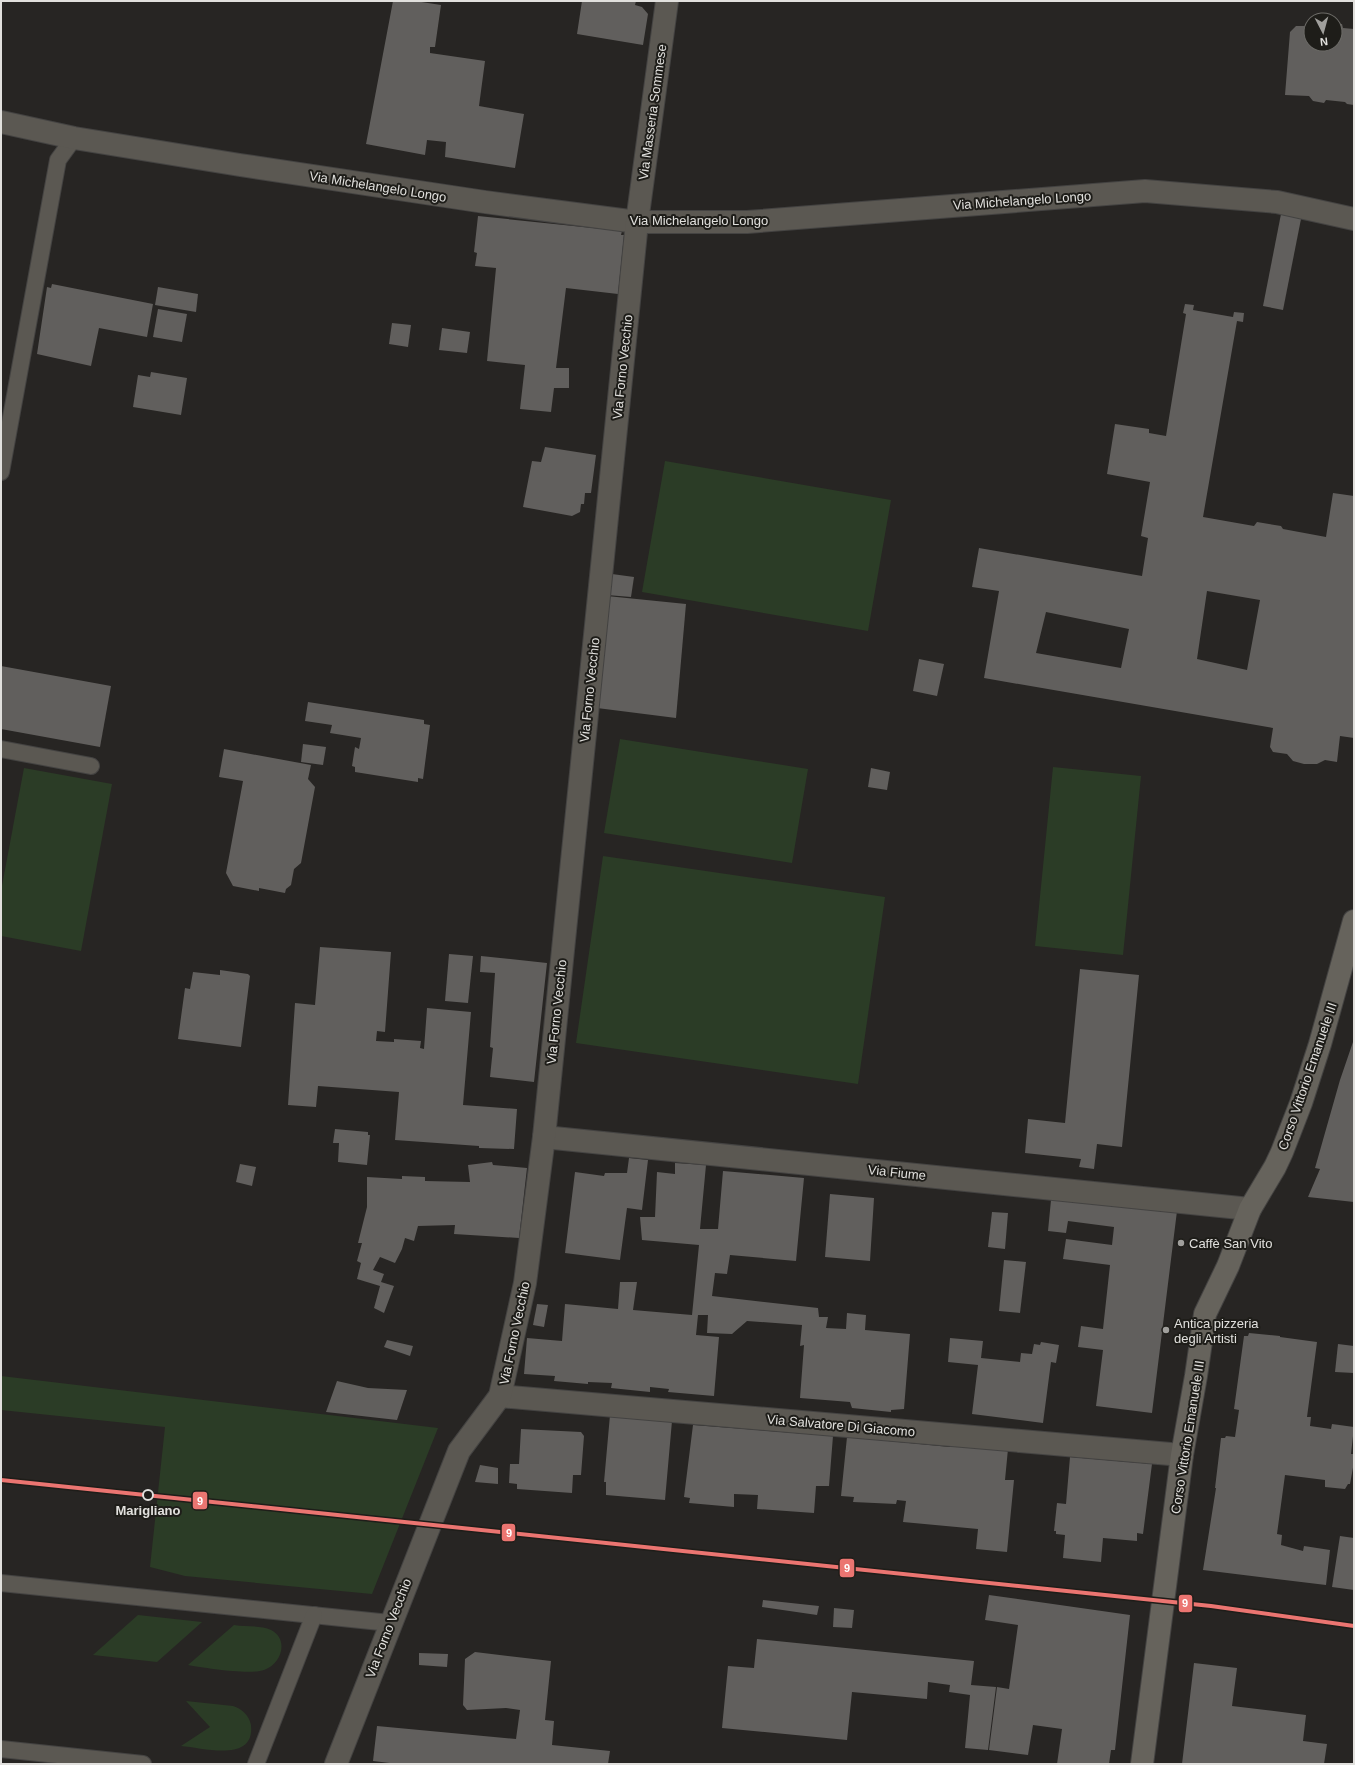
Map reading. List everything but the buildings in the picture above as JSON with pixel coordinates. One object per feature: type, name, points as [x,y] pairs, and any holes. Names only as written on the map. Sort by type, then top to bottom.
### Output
[{"type":"street","name":"Via Masseria Sommese","points":[[637,222],[667,1]]},
{"type":"street","name":"Via Michelangelo Longo","points":[[1,122],[74,138],[240,165],[484,202],[637,222],[747,222],[1145,191],[1277,202],[1354,219]]},
{"type":"street","name":"Via Forno Vecchio","points":[[336,1764],[390,1623],[459,1451],[500,1396],[525,1283],[544,1137],[637,222]]},
{"type":"street","name":"Corso Vittorio Emanuele III","points":[[1142,1764],[1182,1455],[1205,1314],[1228,1266],[1250,1209],[1275,1167],[1301,1103],[1320,1044],[1353,929]]},
{"type":"street","name":"Via Fiume","points":[[544,1137],[1250,1209]]},
{"type":"street","name":"Via Salvatore Di Giacomo","points":[[500,1396],[1182,1455]]},
{"type":"lane","points":[[1,472],[58,160],[74,138]]},
{"type":"lane","points":[[1,749],[91,766]]},
{"type":"lane","points":[[1,1583],[390,1623]]},
{"type":"lane","points":[[256,1764],[314,1615]]},
{"type":"lane","points":[[1,1749],[143,1764]]},
{"type":"green space","points":[[665,461],[891,500],[868,631],[642,592]]},
{"type":"green space","points":[[620,739],[808,769],[792,863],[604,833]]},
{"type":"green space","points":[[1053,767],[1141,776],[1123,955],[1035,946]]},
{"type":"green space","points":[[24,768],[112,784],[81,951],[1,936],[1,891]]},
{"type":"green space","points":[[603,856],[885,897],[858,1084],[576,1043]]},
{"type":"green space","points":[[1,1376],[438,1428],[372,1594],[185,1576],[150,1567],[165,1427],[1,1410]]},
{"type":"green space","points":[[138,1615],[202,1622],[157,1662],[93,1655]]},
{"type":"green space","points":[[234,1625],[263,1627],[277,1634],[280,1639],[281,1651],[279,1657],[270,1667],[264,1670],[248,1672],[188,1665]]},
{"type":"green space","points":[[186,1701],[233,1706],[245,1713],[251,1725],[250,1737],[245,1745],[237,1749],[226,1750],[181,1746],[210,1727]]},
{"type":"transit line","name":"9","points":[[1,1480],[1211,1606],[1354,1626]]},
{"type":"place","name":"Caffè San Vito","points":[[1181,1243]]},
{"type":"place","name":"Antica pizzeria degli Artisti","points":[[1166,1330]]},
{"type":"place","name":"Marigliano","points":[[148,1495]]}]
